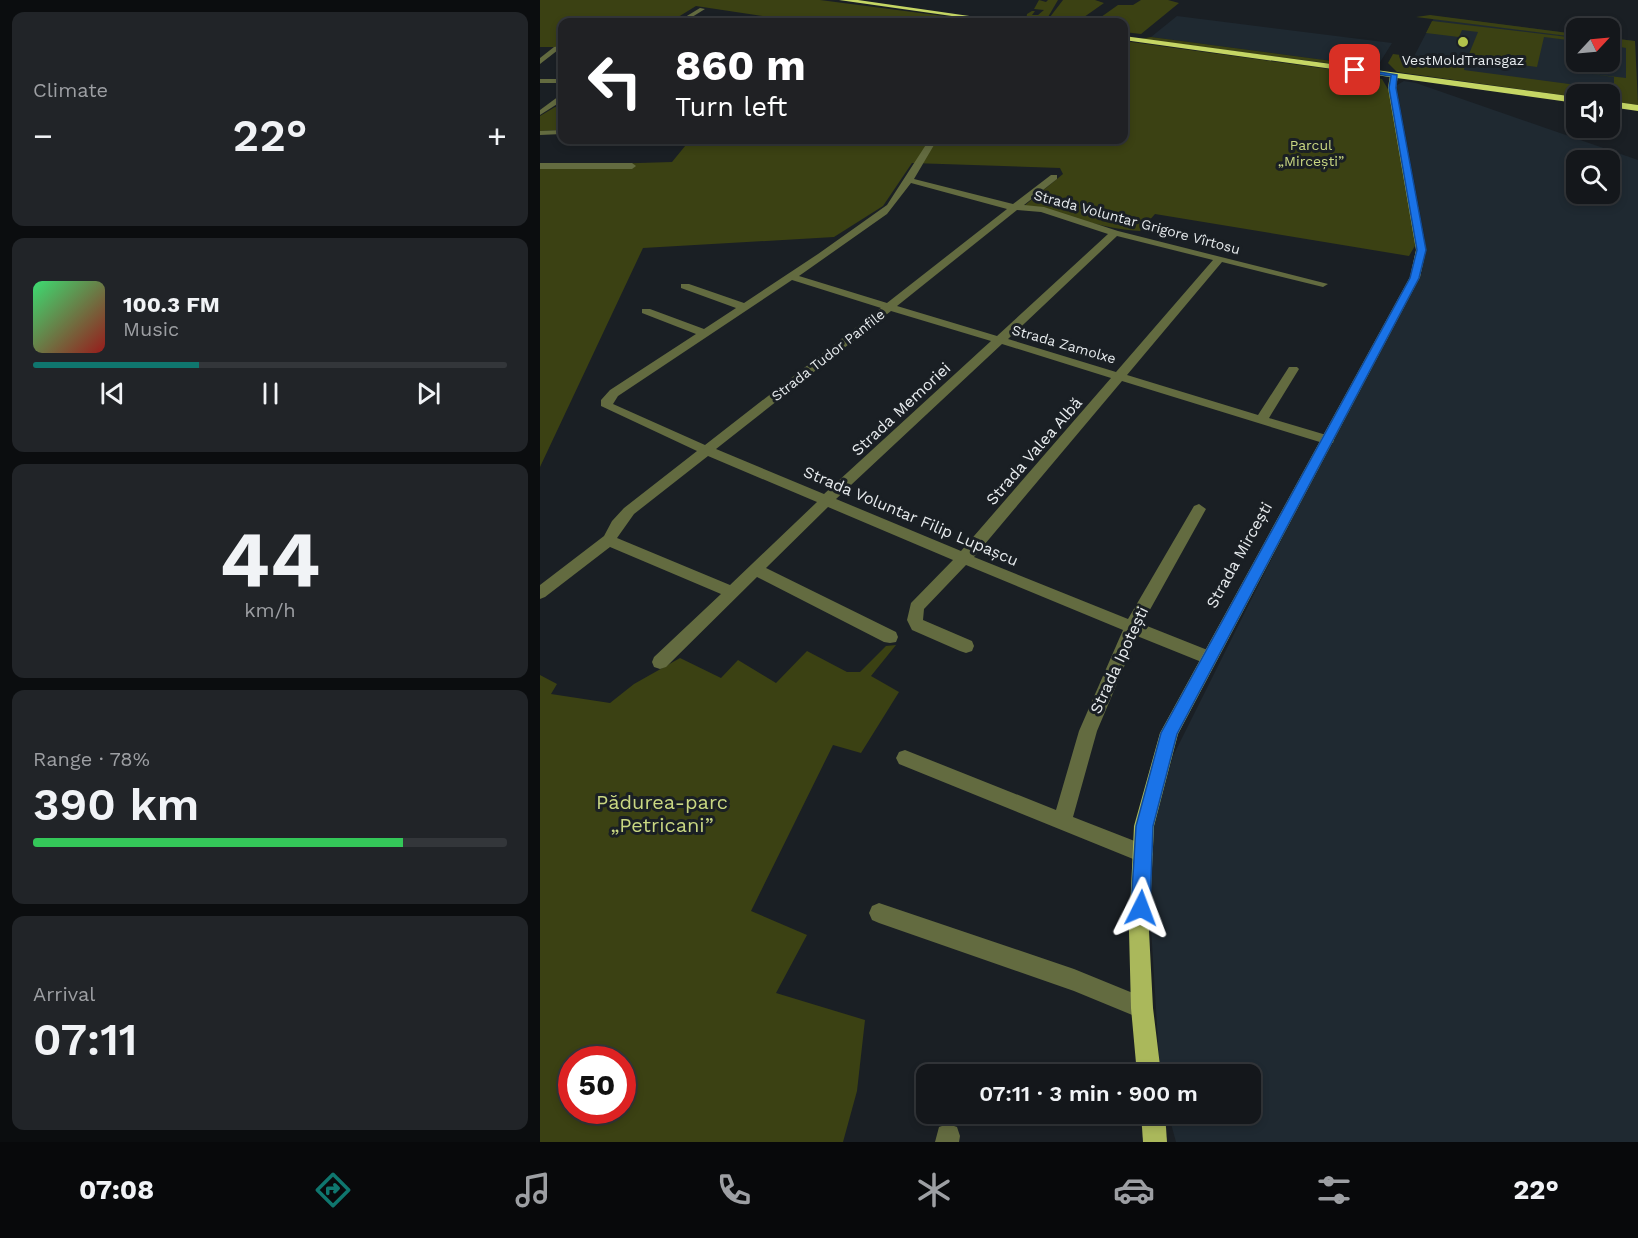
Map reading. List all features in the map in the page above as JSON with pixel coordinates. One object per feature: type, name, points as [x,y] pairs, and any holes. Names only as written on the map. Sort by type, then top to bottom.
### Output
[{"type":"highway","points":[[842,0],[977,18]]},
{"type":"highway","points":[[1128,39],[1393,80],[1424,79],[1566,99]]},
{"type":"highway","points":[[1620,105],[1638,108]]},
{"type":"main road","name":"Strada Mircești","points":[[1148,1064],[1142,1008],[1139,931],[1144,826],[1169,733],[1415,278],[1419,266],[1420,242],[1393,80]]},
{"type":"main road","points":[[1154,1124],[1155,1142]]},
{"type":"street","points":[[687,18],[702,9]]},
{"type":"street","points":[[540,62],[558,49]]},
{"type":"street","points":[[540,81],[558,81]]},
{"type":"street","points":[[540,113],[558,101]]},
{"type":"street","points":[[540,104],[558,106]]},
{"type":"street","points":[[540,133],[558,132]]},
{"type":"street","points":[[646,311],[704,333],[792,277],[891,207],[931,144]]},
{"type":"street","points":[[540,166],[632,166]]},
{"type":"street","name":"Strada Tudor Panfile","points":[[540,593],[609,540],[628,511],[1054,177]]},
{"type":"street","name":"Strada Voluntar Grigore Vîrtosu","points":[[909,180],[1017,207],[1064,215],[1115,233],[1323,284]]},
{"type":"street","name":"Strada Memoriei","points":[[660,662],[827,500],[1115,233]]},
{"type":"street","name":"Strada Valea Albă","points":[[966,646],[925,630],[915,620],[917,607],[964,558],[1220,258]]},
{"type":"street","name":"Strada Zamolxe","points":[[792,277],[1328,440]]},
{"type":"street","points":[[685,286],[745,307]]},
{"type":"street","name":"Strada Voluntar Filip Lupașcu","points":[[704,333],[614,393],[607,400],[607,406],[706,450],[1209,658]]},
{"type":"street","points":[[1261,420],[1293,369]]},
{"type":"street","name":"Strada Ipotești","points":[[1062,821],[1088,731],[1133,625],[1199,509]]},
{"type":"street","points":[[609,540],[732,592]]},
{"type":"street","points":[[756,570],[890,637]]},
{"type":"street","points":[[905,758],[1143,854]]},
{"type":"street","points":[[879,913],[1074,980],[1142,1008]]},
{"type":"shaded area","points":[[1177,16],[1392,43],[1377,67],[1151,37]]},
{"type":"shaded area","points":[[1435,16],[1566,33],[1566,72],[1620,72],[1620,39],[1635,41],[1638,98],[1620,96],[1620,84],[1566,84],[1566,89],[1408,68]]},
{"type":"shaded area","points":[[1404,81],[1416,83],[1566,135],[1566,138],[1575,138],[1609,150],[1566,150],[1566,204],[1620,204],[1620,154],[1638,160],[1638,1142],[1176,1142],[1171,1124],[1261,1124],[1261,1064],[1159,1064],[1150,911],[1154,823],[1173,756],[1276,550],[1422,272],[1425,239],[1397,85]]},
{"type":"green space","points":[[540,0],[820,0],[959,18],[775,18],[696,6],[676,18],[558,18],[558,47],[540,47]]},
{"type":"green space","points":[[1039,0],[1046,2],[1058,0],[1049,18],[1026,18],[1027,14],[1032,11],[1035,11],[1032,15],[1038,15],[1044,10],[1034,9]]},
{"type":"green space","points":[[1063,0],[1095,0],[1104,3],[1083,18],[1050,17]]},
{"type":"green space","points":[[1141,0],[1168,0],[1179,3],[1141,34],[1128,32],[1128,18],[1100,18],[1118,5],[1133,5]]},
{"type":"green space","points":[[1430,15],[1566,33],[1566,36],[1416,17]]},
{"type":"green space","points":[[1432,21],[1566,37],[1566,40],[1544,37],[1537,67],[1515,64],[1516,61],[1483,57],[1482,60],[1459,59],[1462,53],[1469,54],[1478,32],[1462,30],[1459,37],[1426,33]]},
{"type":"green space","points":[[1151,37],[1377,67],[1373,69],[1141,39]]},
{"type":"green space","points":[[1620,39],[1635,41],[1638,105],[1620,102],[1620,84],[1614,84],[1614,77],[1592,74],[1626,78],[1626,48],[1620,47]]},
{"type":"green space","name":"Parcul „Mircești”","points":[[1128,42],[1350,72],[1382,79],[1389,91],[1416,244],[1409,256],[1155,214],[1140,231],[1126,230],[1024,206],[1063,174],[1060,168],[912,163],[883,206],[834,237],[643,248],[540,467],[540,166],[672,162],[687,144],[1128,144]]},
{"type":"green space","points":[[1393,54],[1463,63],[1465,64],[1464,70],[1569,84],[1566,84],[1566,96],[1397,72],[1388,63]]},
{"type":"green space","points":[[558,107],[558,130],[540,131],[540,116]]},
{"type":"green space","name":"Pădurea-parc „Petricani”","points":[[896,645],[871,676],[899,692],[861,753],[833,745],[751,911],[807,935],[776,993],[865,1020],[857,1091],[843,1142],[540,1142],[540,675],[557,684],[551,694],[610,703],[634,684],[680,658],[721,678],[738,660],[776,683],[807,651],[847,672],[860,672],[886,646]]},
{"type":"place","name":"VestMoldTransgaz","points":[[1463,42]]},
{"type":"route","points":[[1141,908],[1144,826],[1169,733],[1415,278],[1419,266],[1421,250],[1392,88],[1394,75],[1355,70]]}]
